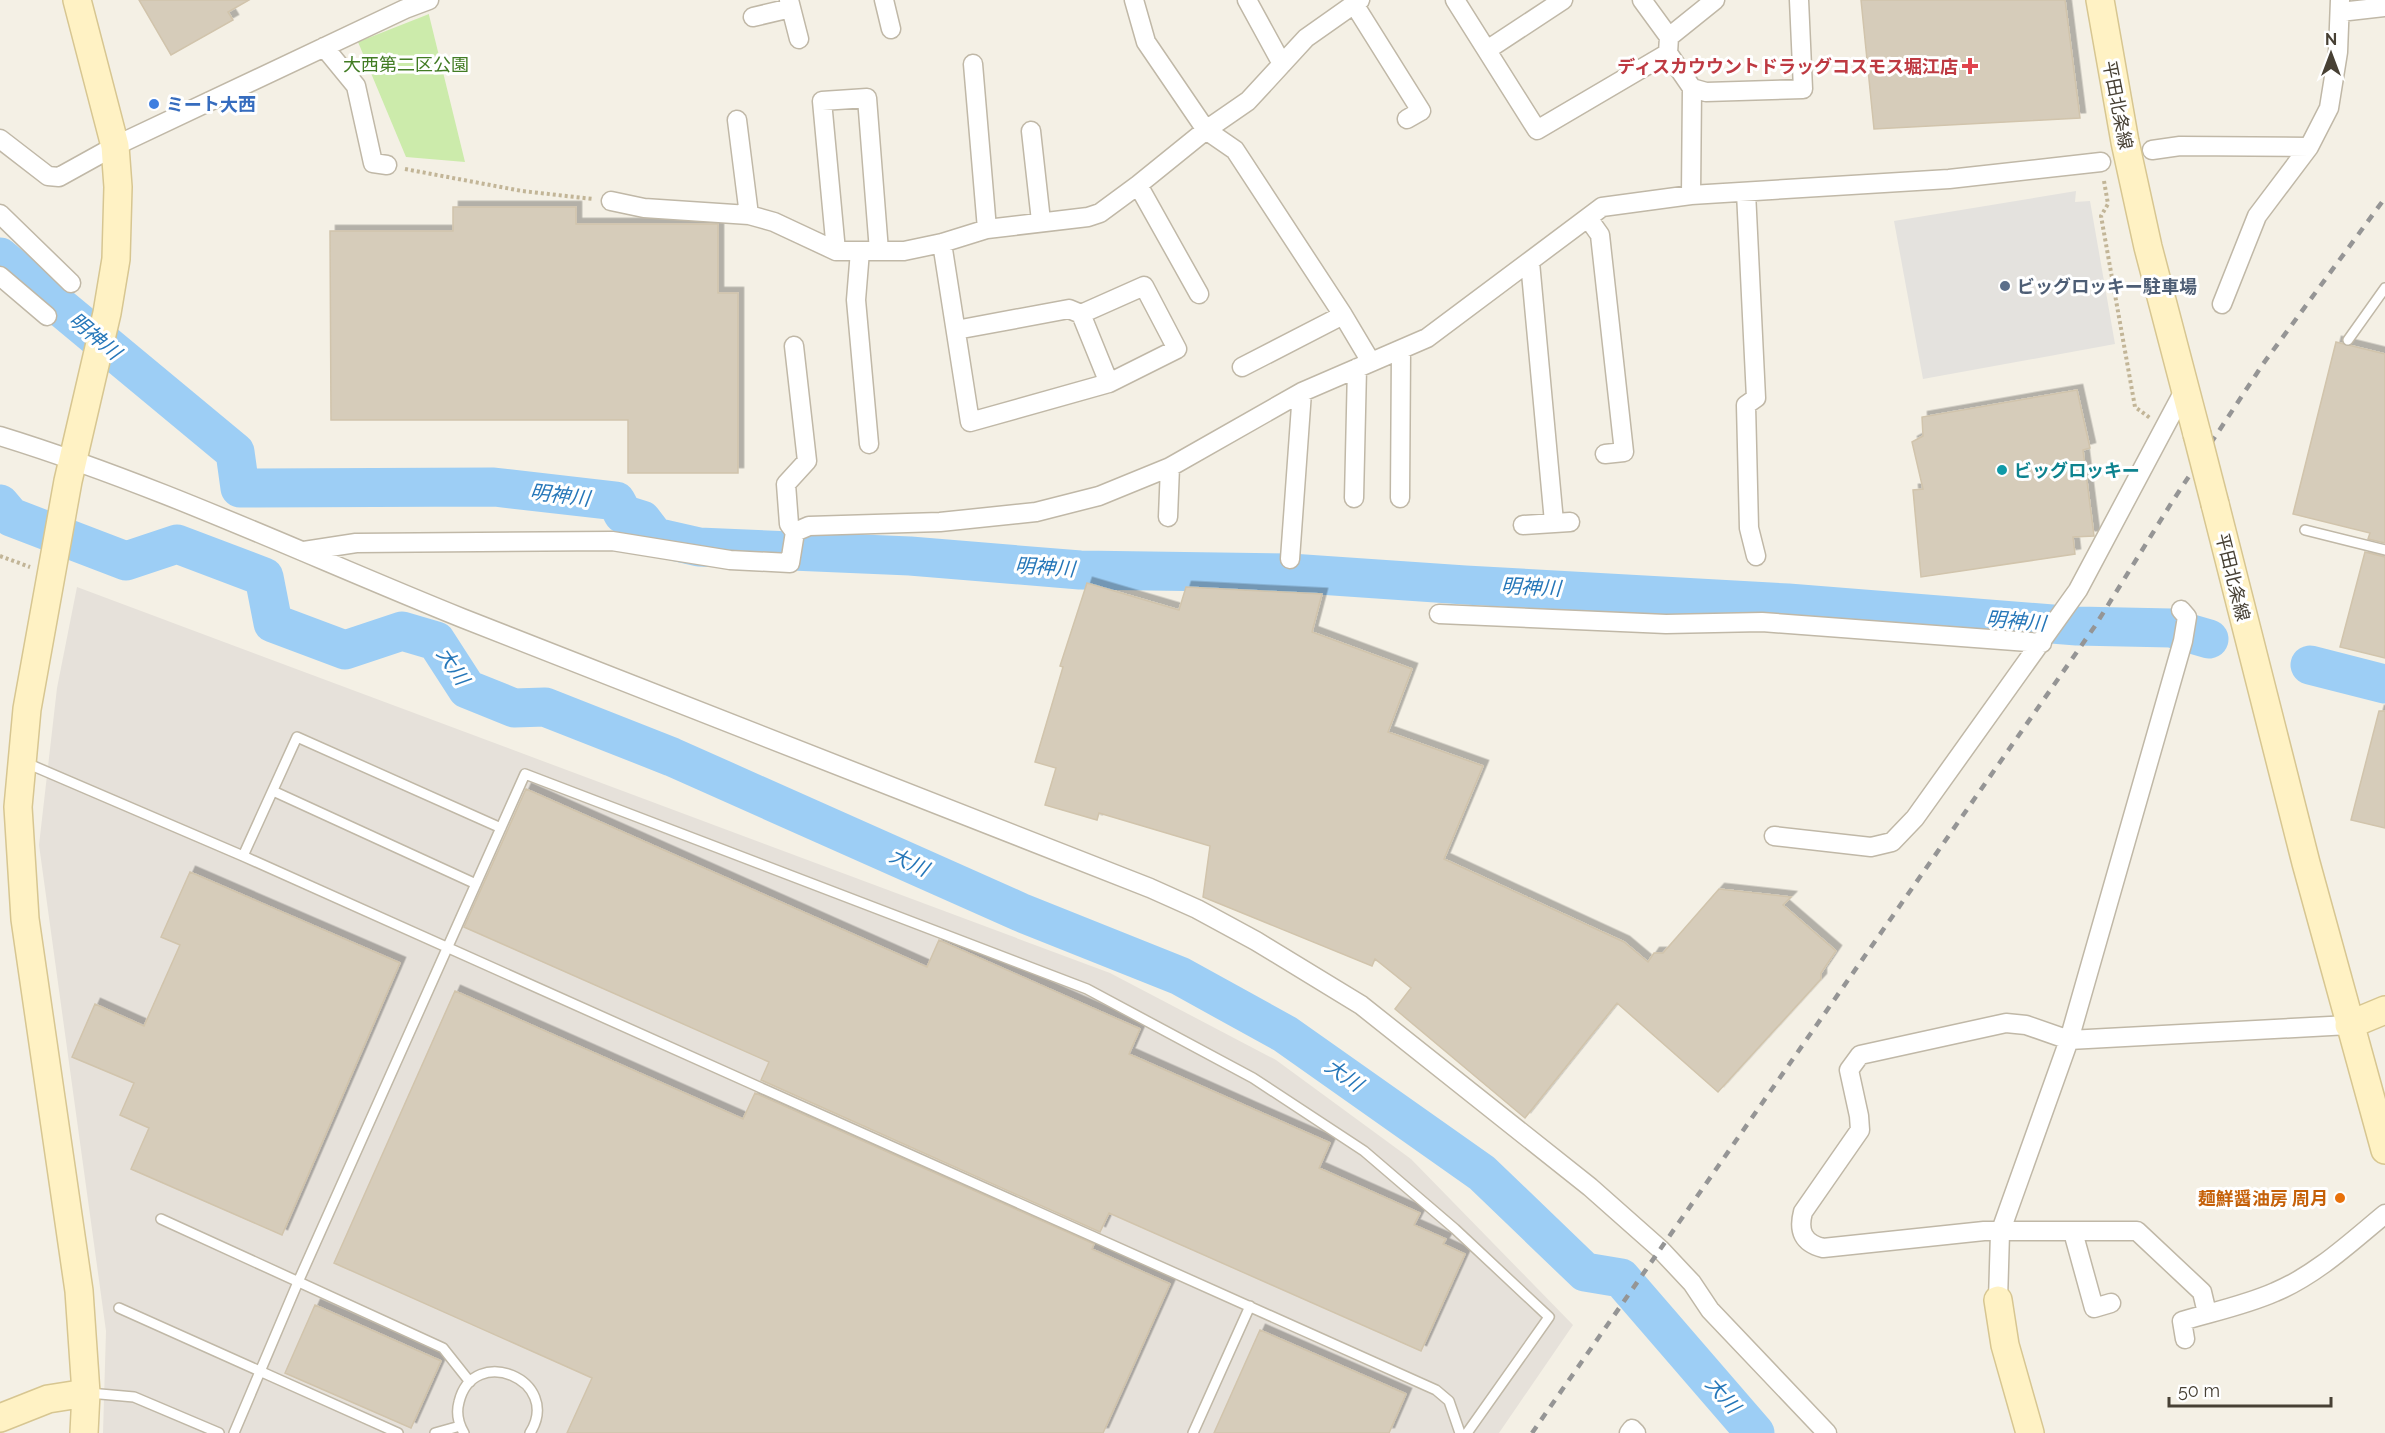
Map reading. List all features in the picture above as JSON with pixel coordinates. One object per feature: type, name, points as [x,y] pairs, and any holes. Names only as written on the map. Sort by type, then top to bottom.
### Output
[{"type":"street","points":[[77,0],[115,146],[118,225],[107,313],[71,470],[27,709],[21,760],[9,804],[79,1291],[86,1393],[84,1433]]},
{"type":"street","points":[[0,139],[48,176],[59,177],[115,146],[429,0]]},
{"type":"street","points":[[884,0],[891,29]]},
{"type":"street","points":[[1134,0],[1146,42],[1206,130],[1235,150],[1343,315],[1364,365],[1354,498]]},
{"type":"street","points":[[1247,0],[1282,64]]},
{"type":"street","points":[[1455,0],[1537,130],[1669,45],[1715,0]]},
{"type":"street","points":[[1487,50],[1563,0]]},
{"type":"street","points":[[1642,0],[1692,88],[1691,195]]},
{"type":"street","points":[[1692,88],[1706,92],[1803,88],[1799,0]]},
{"type":"street","name":"平田北条線","points":[[2100,0],[2125,142],[2148,247],[2349,1025],[2385,1150]]},
{"type":"street","points":[[611,201],[644,208],[749,215],[774,222],[836,251],[904,251],[942,243],[987,229],[1088,217],[1100,213],[1206,130],[1248,101],[1306,38],[1357,2],[1421,111],[1407,119]]},
{"type":"street","points":[[753,17],[790,4],[799,39]]},
{"type":"street","points":[[2222,304],[2257,216],[2309,147],[2329,108],[2338,52],[2340,6],[2385,7]]},
{"type":"street","points":[[324,47],[356,86],[373,162],[387,165]]},
{"type":"street","points":[[973,64],[987,229]]},
{"type":"street","points":[[836,251],[822,101],[867,98],[879,251]]},
{"type":"street","points":[[736,120],[749,215]]},
{"type":"street","points":[[1031,131],[1041,221]]},
{"type":"street","points":[[2152,150],[2180,146],[2309,147]]},
{"type":"street","points":[[794,542],[808,526],[940,522],[1036,512],[1099,496],[1170,467],[1302,392],[1427,338],[1602,207],[1691,195],[1948,179],[2102,162]]},
{"type":"street","points":[[1138,185],[1199,294]]},
{"type":"street","points":[[1746,192],[1756,398],[1746,405],[1749,528],[1756,556]]},
{"type":"street","points":[[0,214],[71,283]]},
{"type":"street","points":[[1588,218],[1600,236],[1624,452],[1605,454]]},
{"type":"street","points":[[942,243],[970,422],[1109,383],[1177,349],[1144,286],[1081,315]]},
{"type":"street","points":[[860,251],[856,300],[869,444]]},
{"type":"street","points":[[1523,525],[1562,522],[1530,262]]},
{"type":"street","points":[[0,276],[47,316]]},
{"type":"street","points":[[956,330],[1069,309],[1081,315],[1109,383]]},
{"type":"street","points":[[1242,367],[1343,315]]},
{"type":"street","points":[[304,551],[356,543],[612,541],[730,560],[790,563],[794,542],[789,524],[786,484],[807,461],[794,346]]},
{"type":"street","points":[[1400,498],[1401,351]]},
{"type":"street","points":[[1774,837],[1871,847],[1892,842],[1915,818],[2046,638],[2078,590],[2186,387]]},
{"type":"street","points":[[1290,558],[1302,392]]},
{"type":"street","points":[[0,436],[71,470],[304,551],[460,617],[1150,888],[1197,909],[1305,968],[1361,1005],[1590,1187],[1660,1249],[1692,1283],[1710,1310],[1827,1433]]},
{"type":"street","points":[[1168,517],[1170,467]]},
{"type":"street","points":[[2027,1432],[2005,1345],[1998,1300],[2000,1233],[2069,1040],[2183,641],[2187,617],[2181,610]]},
{"type":"street","points":[[1439,615],[1666,624],[1762,622],[2046,638]]},
{"type":"street","points":[[2206,1313],[2202,1292],[2137,1231],[2000,1233],[1984,1231],[1823,1248],[1813,1245],[1804,1238],[1800,1226],[1803,1212],[1860,1130],[1849,1070],[1860,1055],[2006,1023],[2026,1025],[2069,1040],[2349,1025],[2385,1010]]},
{"type":"street","points":[[2185,1339],[2181,1321],[2275,1292],[2293,1283],[2332,1257],[2385,1214]]},
{"type":"street","points":[[2073,1232],[2094,1308],[2111,1303]]},
{"type":"street","points":[[0,1418],[48,1399],[86,1393]]},
{"type":"street","points":[[1629,1433],[1632,1429],[1636,1433]]},
{"type":"lane","points":[[2348,340],[2385,288]]},
{"type":"lane","points":[[2305,530],[2385,550]]},
{"type":"lane","points":[[243,856],[297,737],[501,828]]},
{"type":"lane","points":[[21,760],[243,856],[1436,1390],[1449,1401],[1460,1433]]},
{"type":"lane","points":[[234,1433],[298,1282],[525,774],[1087,989],[1252,1078],[1364,1151],[1455,1229],[1549,1317],[1467,1433]]},
{"type":"lane","points":[[273,791],[476,884]]},
{"type":"lane","points":[[161,1219],[443,1348],[470,1382]]},
{"type":"lane","points":[[1194,1433],[1250,1306]]},
{"type":"lane","points":[[119,1308],[398,1433]]},
{"type":"lane","points":[[435,1433],[462,1430],[457,1411],[460,1395],[470,1382],[482,1374],[497,1371],[512,1374],[525,1382],[534,1395],[538,1409],[535,1425],[530,1433]]},
{"type":"lane","points":[[86,1393],[134,1397],[219,1433]]},
{"type":"path","points":[[387,165],[522,191],[611,201]]},
{"type":"path","points":[[2104,181],[2108,204],[2101,216],[2135,407],[2164,428]]},
{"type":"shaded area","name":"ビッグロッキー駐車場","points":[[2076,191],[2075,202],[2090,201],[2115,344],[1923,379],[1894,221]]},
{"type":"shaded area","points":[[77,587],[1110,973],[1276,1060],[1411,1159],[1573,1325],[1499,1433],[103,1433],[106,1331],[39,845],[57,688]]},
{"type":"green space","name":"大西第二区公園","points":[[429,14],[465,162],[406,157],[358,42]]},
{"type":"building","points":[[139,0],[249,0],[228,12],[233,20],[171,55]]},
{"type":"building","name":"ディスカウウントドラッグコスモス堀江店","points":[[1861,0],[2065,0],[2080,118],[1874,129]]},
{"type":"building","points":[[453,207],[576,207],[576,224],[718,224],[718,293],[738,293],[738,473],[628,473],[628,420],[331,420],[330,231],[453,231]]},
{"type":"building","points":[[2336,342],[2385,354],[2385,543],[2368,539],[2370,533],[2293,514]]},
{"type":"building","name":"ビッグロッキー","points":[[2077,390],[2090,448],[2083,450],[2094,536],[2073,537],[2075,554],[1921,577],[1913,490],[1923,489],[1912,442],[1923,436],[1922,417]]},
{"type":"building","points":[[2365,552],[2385,557],[2385,658],[2340,647]]},
{"type":"building","points":[[1087,583],[1179,610],[1186,587],[1322,594],[1312,632],[1412,669],[1388,732],[1483,766],[1444,859],[1624,942],[1648,962],[1654,953],[1663,953],[1719,889],[1791,897],[1783,905],[1836,951],[1821,973],[1821,979],[1718,1092],[1617,1003],[1525,1118],[1395,1009],[1411,988],[1375,959],[1372,966],[1203,897],[1210,846],[1099,813],[1097,820],[1045,805],[1056,768],[1035,762],[1063,667],[1060,666]]},
{"type":"building","points":[[2379,711],[2385,711],[2385,828],[2351,820]]},
{"type":"building","points":[[526,789],[927,967],[939,940],[1140,1029],[1129,1054],[1330,1143],[1319,1168],[1420,1213],[1414,1225],[1446,1239],[1443,1244],[1465,1254],[1421,1351],[1109,1213],[1100,1232],[761,1080],[769,1062],[464,927]]},
{"type":"building","points":[[190,872],[400,963],[282,1235],[131,1169],[149,1128],[120,1115],[134,1083],[72,1057],[95,1004],[144,1026],[180,945],[161,937]]},
{"type":"building","points":[[455,991],[743,1119],[755,1093],[1094,1244],[1092,1249],[1170,1284],[1103,1433],[567,1433],[592,1378],[334,1263]]},
{"type":"building","points":[[315,1305],[441,1361],[411,1428],[285,1373]]},
{"type":"building","points":[[1260,1330],[1406,1394],[1389,1433],[1214,1433]]},
{"type":"waterway","name":"明神川","points":[[0,257],[235,452],[240,488],[494,487],[616,501],[623,514],[642,520],[655,537],[699,547],[910,556],[1080,570],[1290,573],[1788,603],[2077,626],[2171,628],[2209,639]]},
{"type":"waterway","name":"大川","points":[[0,504],[11,517],[126,561],[177,544],[264,577],[273,623],[345,650],[402,631],[436,641],[467,689],[514,708],[545,707],[672,757],[1020,912],[1180,976],[1285,1034],[1482,1173],[1585,1272],[1621,1278],[1755,1433]]},
{"type":"waterway","name":"明神川","points":[[2310,665],[2385,684]]},
{"type":"railway","points":[[1532,1433],[2095,626],[2172,502],[2263,364],[2385,198]]},
{"type":"place","name":"ディスカウウントドラッグコスモス堀江店","points":[[1970,66]]},
{"type":"place","name":"ミート大西","points":[[154,104]]},
{"type":"place","name":"ビッグロッキー駐車場","points":[[2005,286]]},
{"type":"place","name":"ビッグロッキー","points":[[2002,470]]},
{"type":"place","name":"麺鮮醤油房 周月","points":[[2340,1198]]}]
